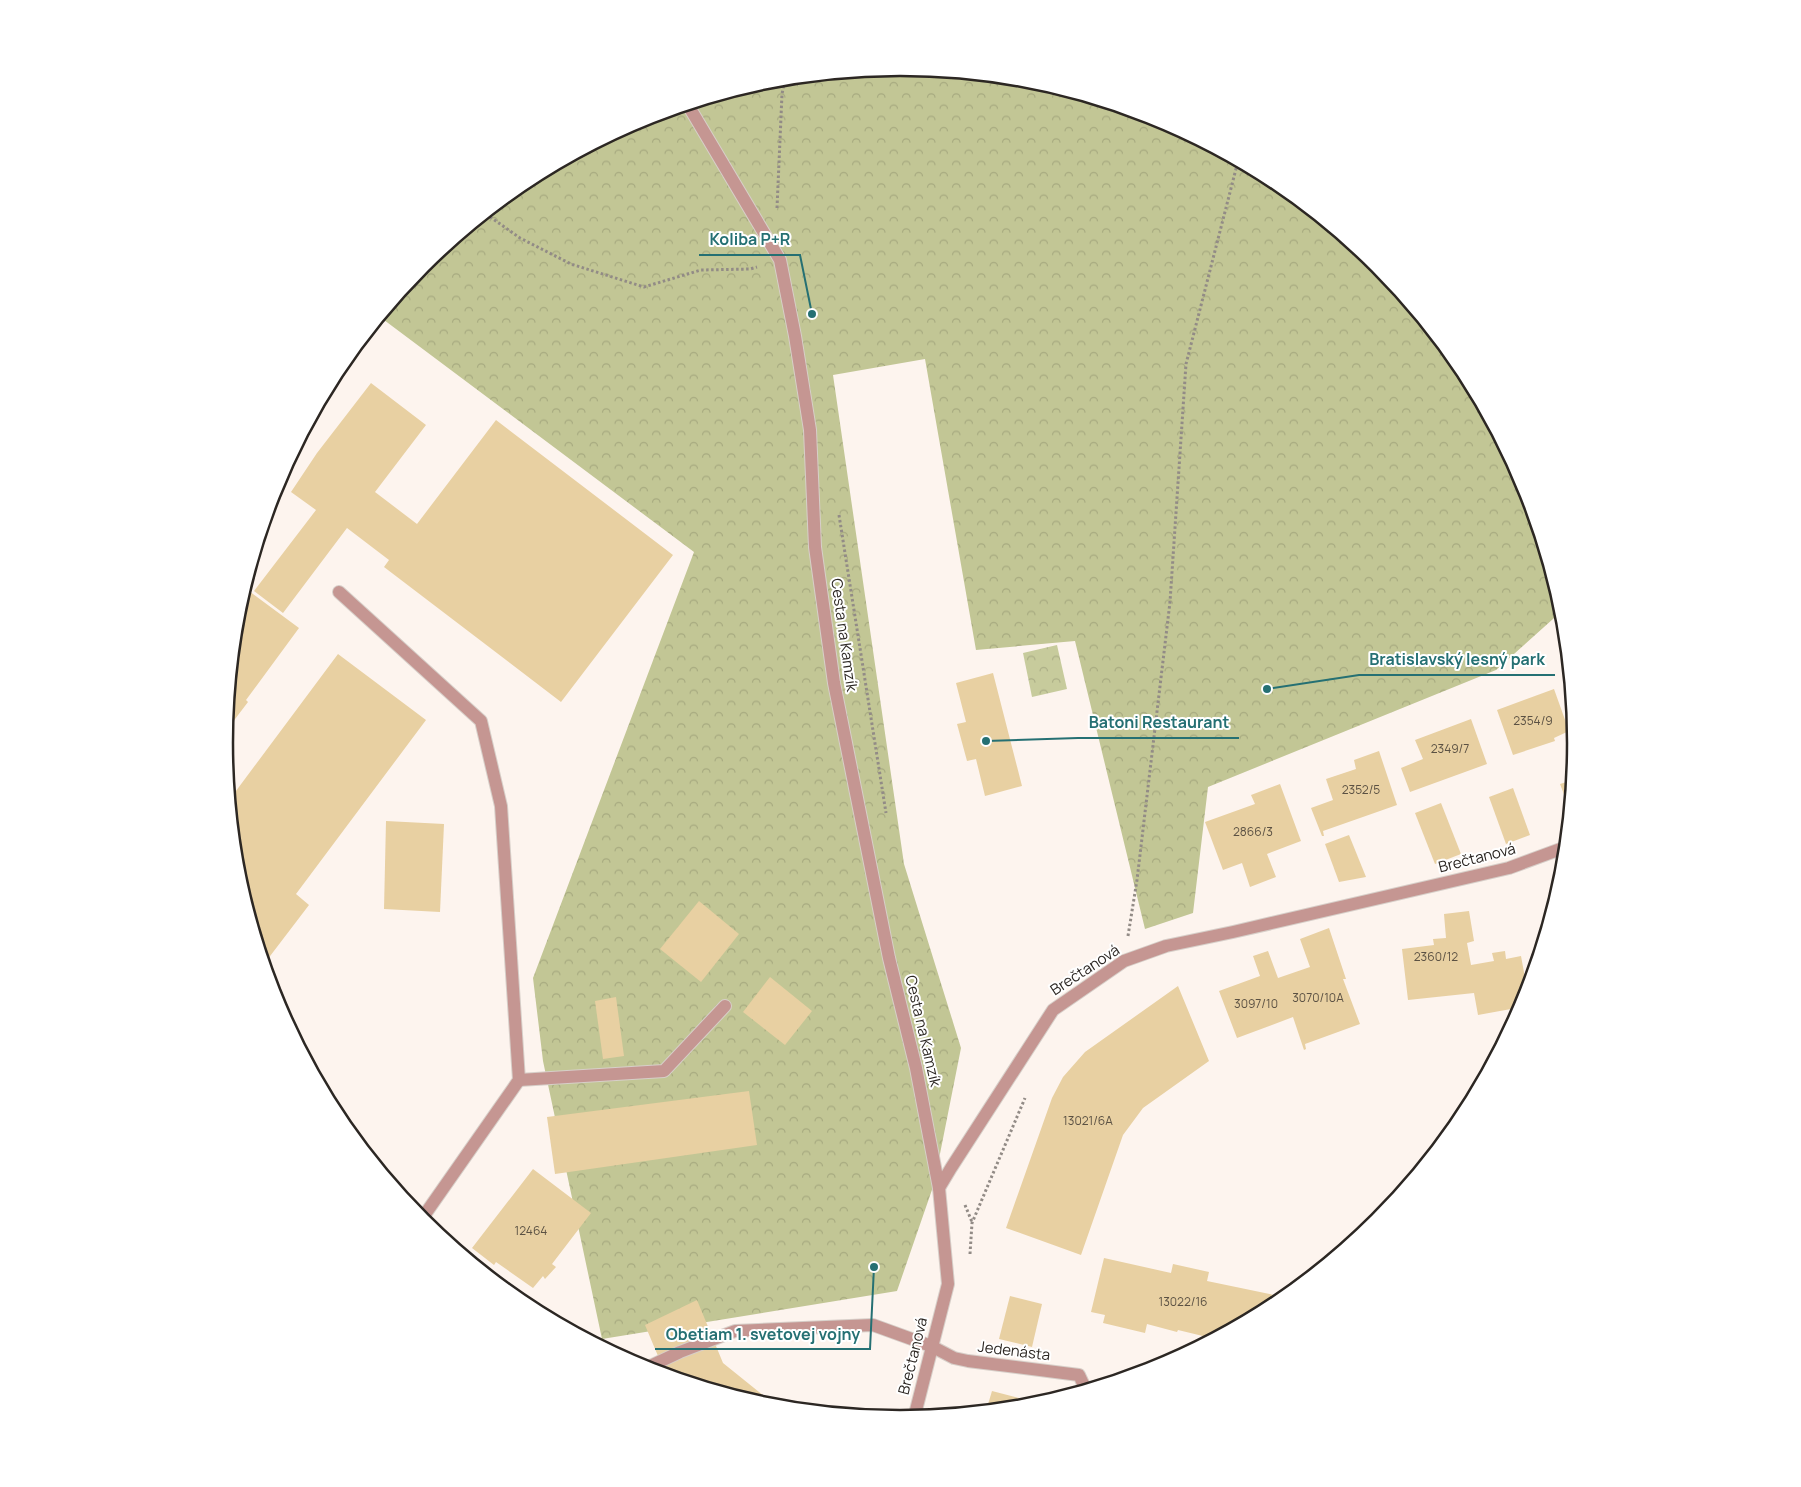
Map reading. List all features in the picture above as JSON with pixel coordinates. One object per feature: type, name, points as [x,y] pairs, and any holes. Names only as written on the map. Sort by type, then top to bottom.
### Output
[{"type":"street","name":"Cesta na Kamzík","points":[[691,110],[780,260],[795,336],[810,430],[815,547],[834,683],[889,958],[916,1068],[939,1188]]},
{"type":"street","points":[[339,592],[481,721],[501,806],[519,1080],[426,1212]]},
{"type":"street","name":"Brečtanová","points":[[916,1410],[948,1284],[939,1188],[1053,1010],[1124,961],[1166,946],[1510,868],[1559,850]]},
{"type":"street","points":[[519,1080],[664,1071],[725,1006]]},
{"type":"street","points":[[655,1364],[735,1331],[873,1325],[931,1346]]},
{"type":"street","name":"Jedenásta","points":[[931,1346],[954,1358],[968,1361],[1079,1375],[1084,1385]]},
{"type":"path","points":[[779,216],[777,207],[783,87]]},
{"type":"path","points":[[1124,961],[1139,870],[1170,602],[1186,364],[1236,167]]},
{"type":"path","points":[[490,217],[520,238],[570,264],[644,286],[701,270],[750,269],[780,260]]},
{"type":"path","points":[[838,512],[886,814]]},
{"type":"path","points":[[970,1261],[972,1222],[1029,1090]]},
{"type":"path","points":[[965,1204],[972,1222]]},
{"type":"green space","points":[[900,76],[944,78],[988,82],[1031,89],[1073,99],[1156,127],[1196,145],[1271,189],[1307,214],[1340,242],[1372,272],[1430,337],[1478,410],[1499,448],[1517,488],[1545,571],[1556,617],[1496,670],[1208,787],[1193,913],[1145,929],[1075,641],[976,650],[925,359],[833,375],[904,864],[961,1048],[934,1184],[897,1291],[602,1339],[543,1061],[533,978],[694,552],[385,321],[429,272],[494,214],[567,166],[605,145],[645,127],[728,99],[770,89],[813,82],[857,78]]},
{"type":"green space","points":[[1057,645],[1067,689],[1032,697],[1023,653]]},
{"type":"building","points":[[371,383],[426,425],[375,492],[417,524],[496,420],[673,555],[561,702],[384,567],[389,560],[347,528],[283,613],[254,591],[316,510],[291,492],[317,453]]},
{"type":"building","points":[[251,592],[299,628],[246,700],[248,702],[234,720],[239,656]]},
{"type":"building","points":[[338,654],[426,720],[296,894],[309,905],[269,958],[246,874],[235,792]]},
{"type":"building","points":[[993,673],[1022,786],[985,796],[976,759],[967,761],[957,724],[966,722],[956,683]]},
{"type":"building","points":[[1554,689],[1567,732],[1554,738],[1555,741],[1513,755],[1497,710]]},
{"type":"building","points":[[1471,719],[1487,764],[1410,792],[1401,768],[1423,759],[1415,740]]},
{"type":"building","points":[[1379,751],[1397,805],[1323,831],[1324,836],[1322,836],[1311,808],[1333,800],[1326,779],[1356,769],[1354,760]]},
{"type":"building","points":[[1566,782],[1565,797],[1560,784]]},
{"type":"building","points":[[1280,784],[1301,841],[1267,854],[1276,877],[1250,887],[1242,863],[1223,870],[1205,822],[1255,804],[1251,795]]},
{"type":"building","points":[[1513,788],[1530,835],[1506,844],[1489,797]]},
{"type":"building","points":[[1441,803],[1461,854],[1435,864],[1415,813]]},
{"type":"building","points":[[386,821],[444,824],[440,912],[384,909]]},
{"type":"building","points":[[1349,835],[1366,877],[1339,882],[1325,844]]},
{"type":"building","points":[[699,901],[739,934],[701,982],[660,949]]},
{"type":"building","points":[[1469,911],[1474,941],[1467,943],[1471,965],[1494,961],[1492,953],[1505,951],[1506,959],[1521,956],[1525,977],[1513,1009],[1478,1015],[1474,993],[1408,1000],[1402,949],[1434,945],[1433,939],[1446,938],[1444,914]]},
{"type":"building","points":[[1329,928],[1346,979],[1343,979],[1360,1024],[1305,1044],[1306,1049],[1304,1050],[1293,1017],[1237,1038],[1219,991],[1260,976],[1253,956],[1268,951],[1278,978],[1310,967],[1300,939]]},
{"type":"building","points":[[770,977],[812,1011],[785,1045],[743,1012]]},
{"type":"building","points":[[1178,986],[1209,1061],[1143,1108],[1123,1135],[1081,1255],[1006,1228],[1052,1098],[1063,1077],[1085,1052]]},
{"type":"building","points":[[616,997],[624,1056],[603,1059],[595,1001]]},
{"type":"building","points":[[749,1091],[757,1145],[555,1174],[547,1117]]},
{"type":"building","points":[[533,1169],[591,1213],[552,1264],[556,1267],[545,1279],[543,1276],[533,1288],[496,1262],[494,1265],[472,1248]]},
{"type":"building","points":[[1104,1258],[1171,1273],[1173,1264],[1209,1272],[1207,1281],[1274,1295],[1206,1337],[1147,1324],[1145,1333],[1103,1323],[1105,1315],[1091,1312]]},
{"type":"building","points":[[1010,1296],[1042,1304],[1032,1347],[999,1339]]},
{"type":"building","points":[[697,1300],[723,1363],[765,1397],[728,1388],[662,1366],[645,1325]]},
{"type":"building","points":[[992,1391],[1023,1399],[988,1405]]},
{"type":"place","name":"Koliba P+R","points":[[812,314]]},
{"type":"place","name":"Bratislavský lesný park","points":[[1267,689]]},
{"type":"place","name":"Batoni Restaurant","points":[[986,741]]},
{"type":"place","name":"Obetiam 1. svetovej vojny","points":[[874,1267]]}]
